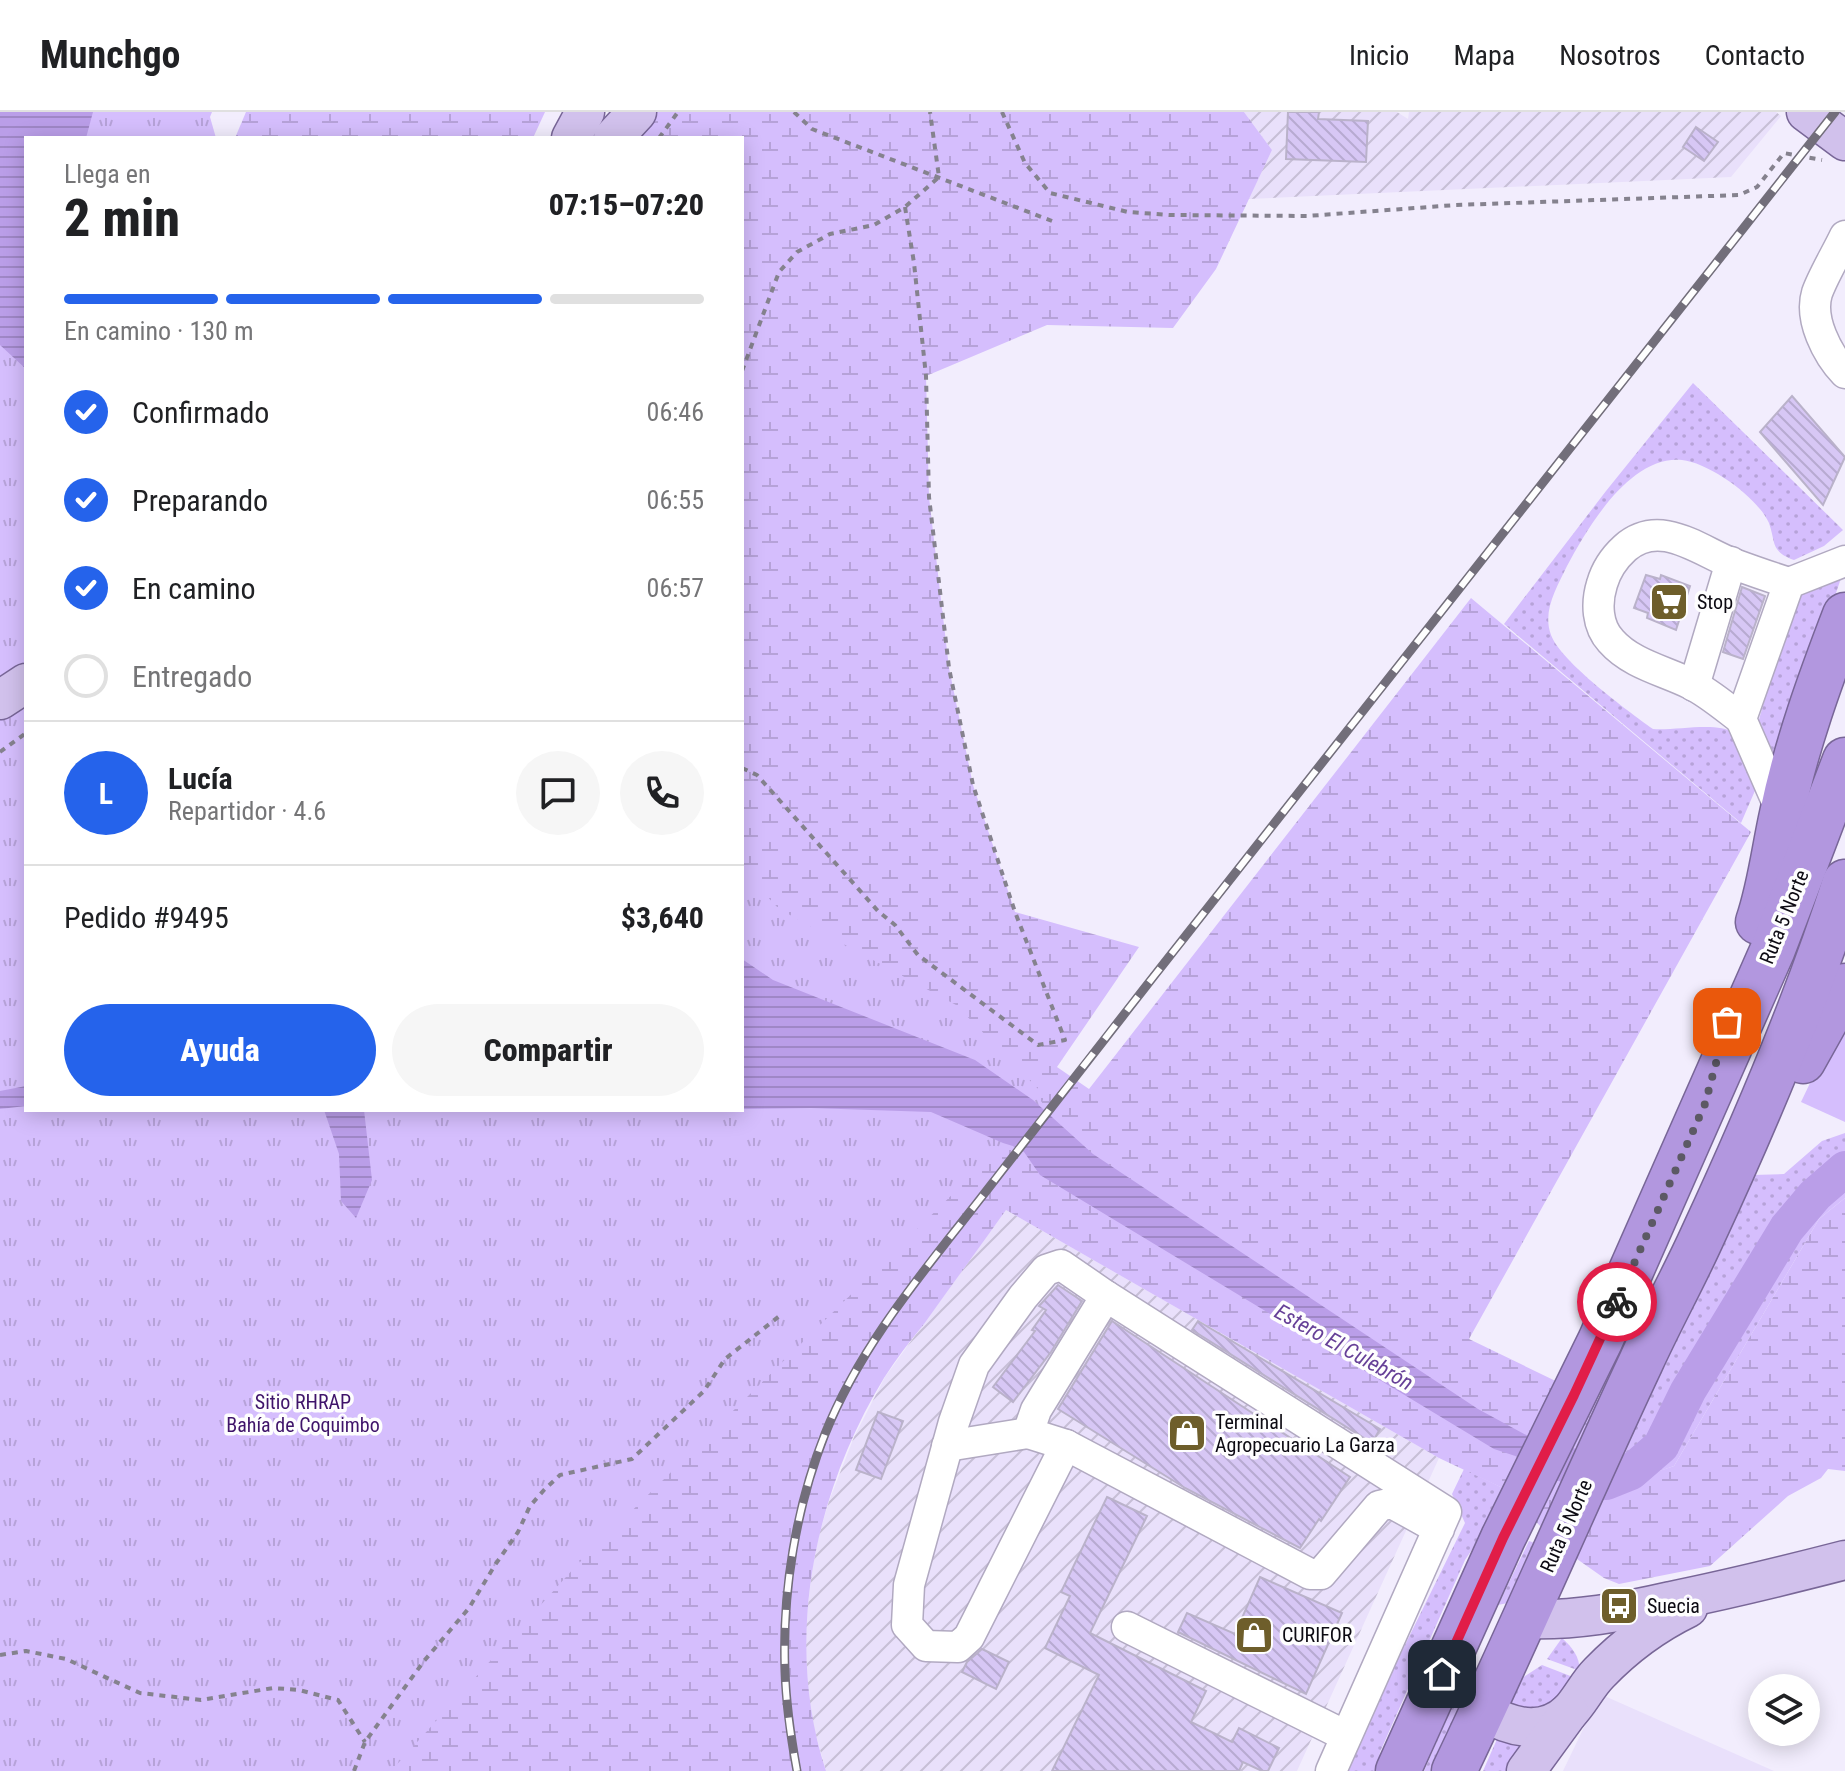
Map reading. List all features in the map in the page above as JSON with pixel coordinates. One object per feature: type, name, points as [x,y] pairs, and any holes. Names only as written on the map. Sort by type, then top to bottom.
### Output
[{"type":"highway","points":[[1705,1104],[1761,914],[1782,813],[1817,690],[1845,615]]},
{"type":"highway","name":"Ruta 5 Norte","points":[[1398,1771],[1503,1538],[1600,1341],[1705,1104],[1773,949],[1845,760]]},
{"type":"highway","name":"Ruta 5 Norte","points":[[1454,1771],[1483,1711],[1538,1620],[1553,1555],[1766,1095],[1845,882]]},
{"type":"highway","points":[[1701,1240],[1845,986]]},
{"type":"highway","points":[[1483,1711],[1462,1687],[1454,1663],[1457,1641],[1480,1620],[1491,1617],[1538,1620]]},
{"type":"main road","points":[[572,136],[585,112]]},
{"type":"main road","points":[[615,136],[637,112]]},
{"type":"main road","points":[[1806,112],[1835,151]]},
{"type":"main road","points":[[0,700],[24,684]]},
{"type":"main road","points":[[1538,1620],[1608,1615],[1735,1588],[1845,1560]]},
{"type":"main road","points":[[1526,1771],[1596,1676],[1616,1656],[1660,1623],[1735,1588]]},
{"type":"main road","points":[[1538,1620],[1563,1624],[1574,1631],[1585,1642],[1595,1664],[1596,1676]]},
{"type":"main road","points":[[1483,1711],[1510,1725],[1523,1727],[1547,1724],[1569,1712]]},
{"type":"street","points":[[1845,236],[1816,295],[1822,340],[1845,373]]},
{"type":"street","points":[[1782,813],[1741,719],[1694,686],[1628,656],[1608,638],[1601,627],[1599,612],[1602,584],[1614,560],[1623,550],[1647,535],[1660,534],[1682,540],[1789,583],[1845,561]]},
{"type":"street","points":[[1694,686],[1731,562]]},
{"type":"street","points":[[1741,719],[1789,583]]},
{"type":"street","points":[[1066,1445],[969,1637],[958,1647],[926,1646],[907,1625],[909,1585],[954,1422],[974,1365],[1046,1270],[1061,1265],[1443,1520]]},
{"type":"street","points":[[1028,1433],[1036,1410],[1106,1296]]},
{"type":"street","points":[[947,1446],[1028,1433],[1066,1445],[1310,1574],[1321,1574],[1379,1506],[1392,1503],[1443,1520]]},
{"type":"street","points":[[1331,1771],[1443,1520]]},
{"type":"street","points":[[1127,1627],[1346,1736]]},
{"type":"path","points":[[660,136],[678,112]]},
{"type":"path","points":[[794,112],[812,129],[1052,221]]},
{"type":"path","points":[[930,112],[939,177]]},
{"type":"path","points":[[1002,112],[1025,163],[1050,193],[1128,212],[1170,215],[1307,216],[1456,205],[1739,195],[1757,187],[1784,153],[1835,151]]},
{"type":"path","points":[[744,366],[779,272],[797,252],[830,234],[874,225],[905,207],[939,177]]},
{"type":"path","points":[[744,769],[757,775],[878,911],[895,925],[918,955],[1038,1045],[1065,1040],[1015,912],[973,785],[952,683],[929,497],[926,376],[905,207]]},
{"type":"path","points":[[0,752],[24,734]]},
{"type":"path","points":[[354,1771],[365,1742],[424,1661],[469,1608],[518,1532],[530,1506],[544,1490],[560,1475],[632,1459],[704,1391],[725,1359],[782,1314]]},
{"type":"path","points":[[0,1655],[26,1651],[66,1659],[140,1693],[201,1700],[273,1688],[299,1690],[338,1700],[365,1742]]},
{"type":"shaded area","points":[[1244,112],[1397,112],[1408,119],[1409,112],[1776,112],[1781,116],[1731,177],[1248,199],[1272,150]]},
{"type":"shaded area","points":[[1006,1210],[1439,1458],[1297,1771],[826,1771],[812,1721],[805,1632],[812,1570],[829,1501],[854,1437],[885,1377]]},
{"type":"shaded area","points":[[1600,1694],[1774,1771],[1563,1771]]},
{"type":"green space","name":"Sitio RHRAP Bahía de Coquimbo","points":[[0,112],[212,112],[210,117],[215,136],[24,136],[24,1112],[744,1112],[744,872],[779,909],[956,1005],[1046,1097],[975,1172],[575,1567],[391,1771],[0,1771]]},
{"type":"green space","points":[[246,112],[545,112],[534,136],[236,136]]},
{"type":"green space","points":[[647,112],[1244,112],[1272,150],[1216,269],[1173,328],[1047,325],[926,376],[929,497],[949,668],[973,785],[1015,912],[1139,947],[1057,1067],[1089,1089],[1471,598],[1751,832],[1469,1339],[1595,1400],[1648,1398],[1603,1465],[1626,1482],[1674,1466],[1819,1219],[1845,1198],[1845,1471],[1828,1469],[1821,1478],[1788,1496],[1710,1566],[1619,1584],[1604,1578],[1567,1552],[1511,1492],[1439,1458],[1006,1210],[884,1378],[839,1470],[813,1569],[807,1620],[807,1671],[813,1722],[826,1771],[0,1771],[26,1112],[744,1112],[744,136],[626,136]]},
{"type":"green space","points":[[1693,383],[1843,530],[1824,546],[1794,560],[1786,557],[1777,550],[1763,513],[1732,483],[1693,463],[1682,460],[1663,462],[1645,469],[1628,481],[1599,514],[1567,566],[1555,591],[1548,617],[1551,635],[1568,659],[1653,729],[1707,727],[1733,733],[1757,786],[1741,823],[1504,624]]},
{"type":"green space","points":[[1844,569],[1775,777],[1756,730],[1793,600]]},
{"type":"green space","points":[[1845,1010],[1845,1122],[1801,1102]]},
{"type":"green space","points":[[1845,1133],[1845,1198],[1819,1219],[1674,1466],[1626,1483],[1603,1465],[1752,1175],[1784,1174],[1822,1141]]},
{"type":"green space","points":[[1464,1469],[1511,1492],[1465,1560],[1380,1752],[1377,1771],[1343,1771],[1465,1523],[1452,1494]]},
{"type":"green space","points":[[1529,1541],[1538,1544],[1517,1601],[1498,1605]]},
{"type":"green space","points":[[1562,1638],[1575,1653],[1580,1671],[1547,1659]]},
{"type":"green space","points":[[1542,1665],[1573,1677],[1543,1713],[1506,1706],[1522,1678]]},
{"type":"green space","points":[[1455,1704],[1460,1711],[1439,1771],[1424,1771],[1451,1709]]},
{"type":"green space","points":[[1501,1730],[1537,1734],[1513,1771],[1483,1771]]},
{"type":"water","points":[[0,112],[93,112],[87,136],[24,136],[24,367],[0,345]]},
{"type":"water","points":[[744,960],[773,980],[975,1060],[1033,1100],[1093,1154],[1478,1409],[1606,1482],[1494,1449],[1040,1175],[1024,1152],[1016,1147],[931,1112],[744,1109]]},
{"type":"water","points":[[24,1086],[24,1106],[0,1109],[0,1091]]},
{"type":"water","points":[[325,1112],[364,1112],[372,1180],[356,1218],[341,1201],[339,1154]]},
{"type":"building","points":[[1288,112],[1319,112],[1318,119],[1368,121],[1366,162],[1286,159]]},
{"type":"building","points":[[1696,127],[1718,142],[1704,161],[1683,147]]},
{"type":"building","points":[[1792,396],[1845,457],[1823,505],[1760,432]]},
{"type":"building","name":"Stop","points":[[1646,575],[1660,579],[1661,575],[1690,586],[1676,630],[1647,618],[1648,613],[1634,608]]},
{"type":"building","points":[[1742,587],[1765,596],[1743,659],[1723,652]]},
{"type":"building","points":[[1058,1285],[1082,1301],[1051,1352],[1013,1402],[993,1387],[1035,1331],[1032,1330],[1046,1310],[1039,1306]]},
{"type":"building","points":[[1112,1321],[1350,1477],[1300,1548],[1185,1488],[1058,1409]]},
{"type":"building","points":[[1198,1321],[1380,1429],[1372,1443],[1192,1330]]},
{"type":"building","points":[[878,1412],[903,1421],[881,1479],[856,1470]]},
{"type":"building","points":[[1107,1497],[1147,1516],[1090,1633],[1206,1691],[1191,1722],[1232,1742],[1239,1728],[1279,1748],[1268,1771],[1243,1762],[1239,1771],[1052,1771],[1099,1675],[1045,1648],[1070,1596],[1061,1592]]},
{"type":"building","name":"CURIFOR","points":[[1260,1577],[1342,1613],[1306,1694],[1178,1632],[1187,1613],[1235,1634]]},
{"type":"building","points":[[982,1649],[1009,1662],[996,1689],[962,1672],[967,1662]]},
{"type":"waterway","name":"Estero El Culebrón","points":[[1565,1464],[1606,1482],[1631,1472],[1661,1446],[1688,1391],[1787,1228],[1815,1195],[1845,1169]]},
{"type":"railway","points":[[797,1771],[785,1671],[786,1611],[793,1550],[806,1491],[825,1434],[874,1340],[915,1282],[1089,1059],[1835,112]]},
{"type":"way so far","points":[[1617,1302],[1705,1104],[1727,1022]]},
{"type":"place","name":"Stop","points":[[1669,602]]},
{"type":"place","name":"Terminal Agropecuario La Garza","points":[[1187,1433]]},
{"type":"place","name":"Suecia","points":[[1619,1606]]},
{"type":"place","name":"CURIFOR","points":[[1254,1635]]},
{"type":"route","points":[[1442,1674],[1503,1538],[1617,1302]]}]
